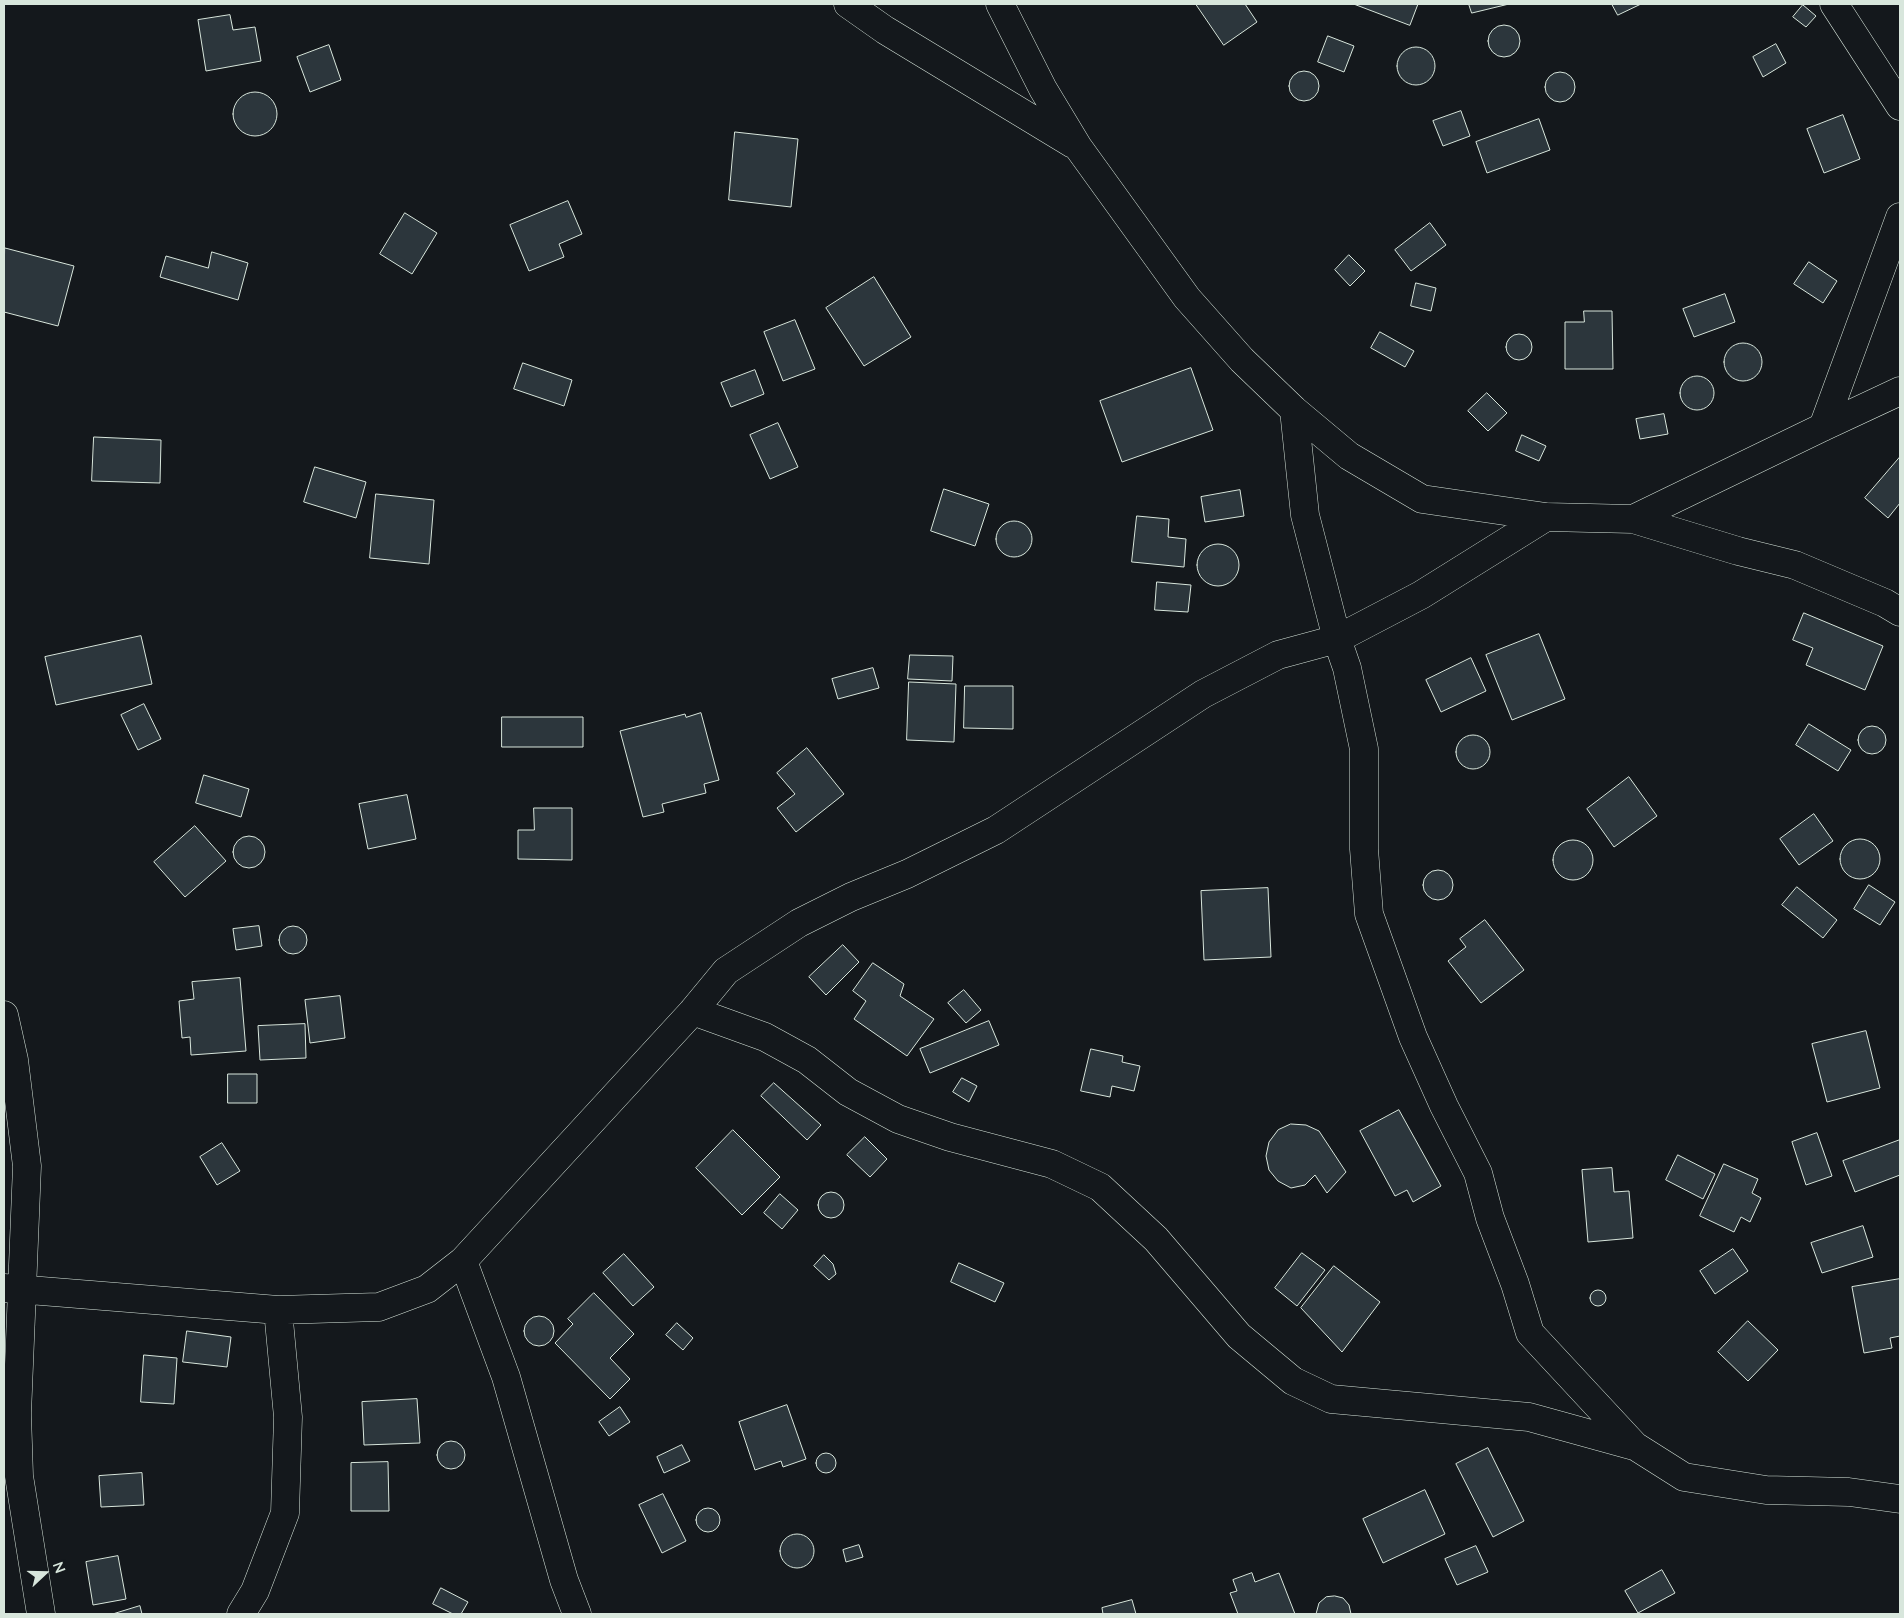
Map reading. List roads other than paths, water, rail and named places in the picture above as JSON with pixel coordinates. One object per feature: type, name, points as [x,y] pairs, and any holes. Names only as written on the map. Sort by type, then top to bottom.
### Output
[{"type":"street","points":[[848,4],[885,30],[1078,147]]},
{"type":"street","points":[[1000,4],[1043,89],[1078,147],[1187,298],[1242,360],[1294,410],[1349,456],[1422,499],[1546,518],[1633,519],[1738,551],[1795,565],[1885,603],[1900,612]]},
{"type":"street","points":[[1834,4],[1900,106]]},
{"type":"street","points":[[1823,427],[1900,217]]},
{"type":"street","points":[[1633,519],[1900,392]]},
{"type":"street","points":[[1294,410],[1305,515],[1337,638],[1347,668],[1364,749],[1364,849],[1369,914],[1414,1037],[1444,1106],[1478,1173],[1490,1218],[1515,1284],[1530,1333],[1635,1446],[1684,1477],[1766,1490],[1849,1492],[1900,1499]]},
{"type":"street","points":[[13,1289],[278,1310],[379,1307],[427,1289],[463,1261],[693,1010],[726,971],[799,923],[851,897],[907,874],[996,830],[1211,690],[1278,655],[1337,638],[1422,595],[1546,518]]},
{"type":"street","points":[[693,1010],[765,1037],[807,1060],[848,1092],[898,1119],[950,1137],[1052,1164],[1100,1187],[1156,1238],[1239,1336],[1293,1381],[1331,1399],[1530,1417],[1635,1446]]},
{"type":"street","points":[[4,1015],[14,1060],[27,1166],[13,1289],[19,1476],[41,1614]]},
{"type":"street","points":[[463,1261],[506,1377],[564,1580],[577,1614]]},
{"type":"street","points":[[241,1614],[256,1591],[285,1512],[288,1416],[278,1310]]}]
